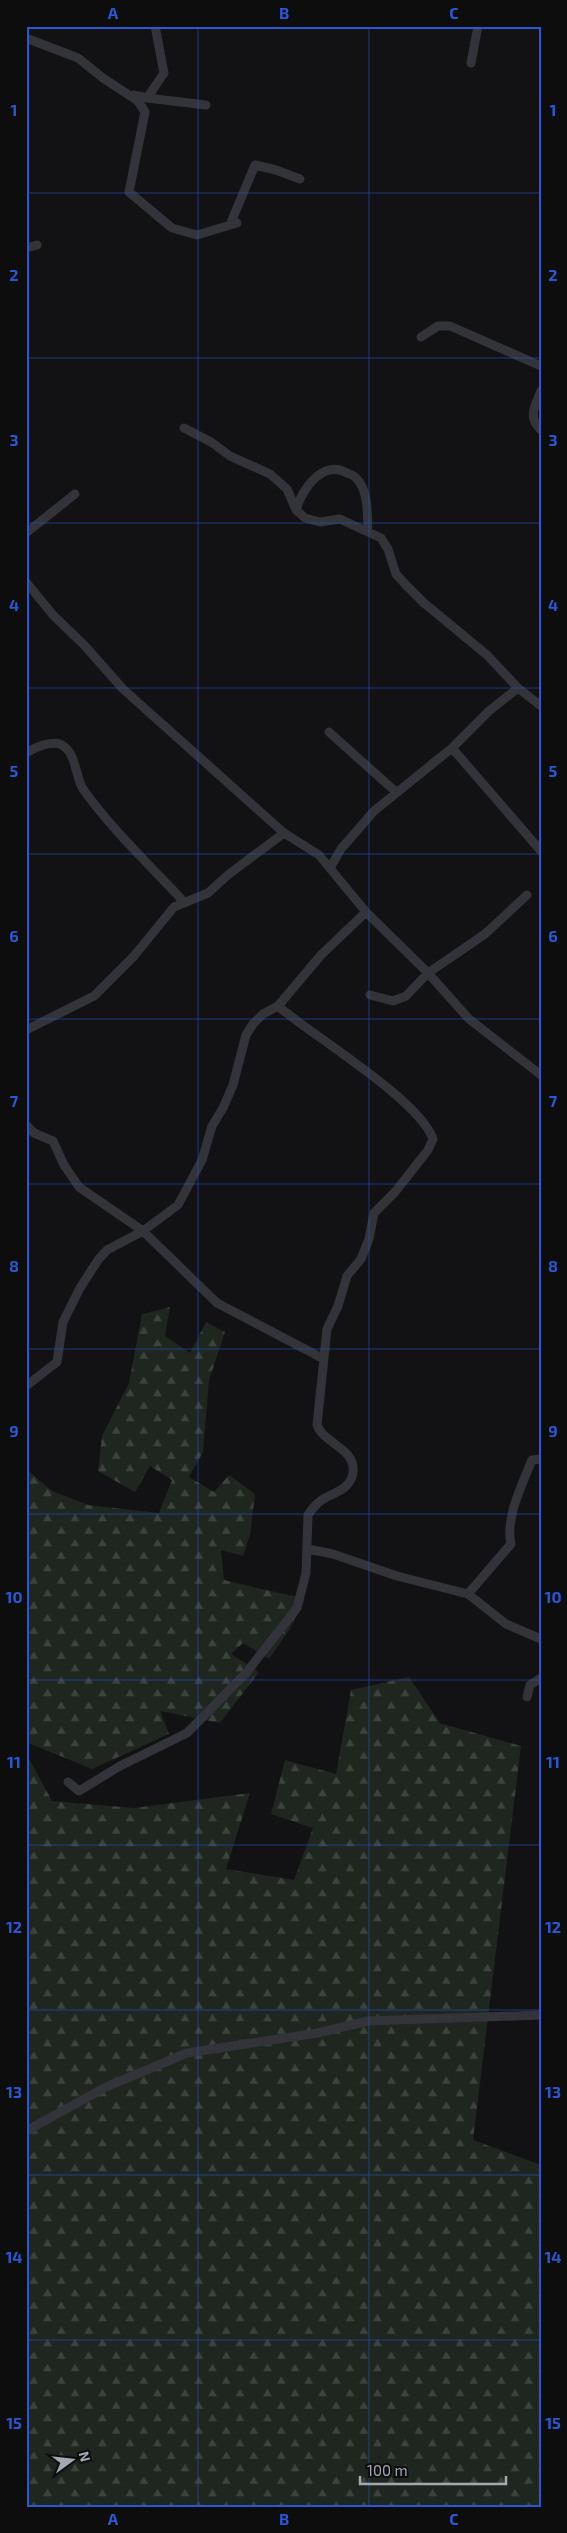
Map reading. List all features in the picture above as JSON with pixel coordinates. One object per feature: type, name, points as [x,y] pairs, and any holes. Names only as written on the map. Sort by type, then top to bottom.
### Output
[{"type":"street","points":[[147,98],[164,73],[155,26]]},
{"type":"street","points":[[471,63],[478,26]]},
{"type":"street","points":[[26,38],[78,58],[138,101],[146,112],[138,157],[132,170],[134,177],[129,192],[172,228],[197,235],[237,222],[232,220],[254,165],[276,170],[300,179]]},
{"type":"street","points":[[125,93],[147,98],[206,105]]},
{"type":"street","points":[[26,248],[37,245]]},
{"type":"street","points":[[421,337],[438,326],[450,326],[541,366]]},
{"type":"street","points":[[541,390],[532,410],[534,424],[541,430]]},
{"type":"street","points":[[184,428],[211,442],[230,456],[270,474],[287,489],[296,510],[312,520],[320,522],[340,519],[381,538],[388,549],[396,574],[406,585],[424,603],[487,655],[518,688],[541,706]]},
{"type":"street","points":[[296,510],[298,501],[315,477],[323,472],[341,469],[357,478],[363,490],[366,500],[368,531]]},
{"type":"street","points":[[26,532],[75,494]]},
{"type":"street","points":[[26,582],[52,615],[85,646],[123,689],[284,833],[319,855],[366,912],[428,973],[469,1019],[541,1075]]},
{"type":"street","points":[[330,868],[374,811],[452,748],[489,711],[518,688]]},
{"type":"street","points":[[329,732],[396,792]]},
{"type":"street","points":[[26,753],[51,743],[62,746],[72,757],[82,787],[95,805],[184,903]]},
{"type":"street","points":[[452,748],[541,851]]},
{"type":"street","points":[[26,1030],[94,996],[134,956],[174,907],[208,894],[229,874],[284,833]]},
{"type":"street","points":[[370,995],[399,1000],[406,996],[428,973],[486,934],[527,895]]},
{"type":"street","points":[[26,1386],[57,1362],[63,1322],[80,1288],[98,1260],[107,1250],[143,1231],[178,1205],[202,1160],[212,1126],[224,1108],[246,1035],[263,1014],[278,1006],[321,955],[366,912]]},
{"type":"street","points":[[68,1782],[79,1791],[120,1766],[187,1733],[246,1673],[297,1608],[306,1573],[308,1515],[323,1498],[340,1492],[351,1480],[353,1471],[350,1458],[321,1433],[317,1425],[321,1402],[322,1358],[327,1330],[338,1306],[346,1276],[360,1259],[369,1239],[374,1213],[395,1192],[428,1150],[433,1139],[423,1120],[400,1098],[278,1006]]},
{"type":"street","points":[[26,1125],[34,1133],[53,1141],[64,1165],[79,1186],[143,1231],[217,1303],[322,1358]]},
{"type":"street","points":[[468,1594],[510,1544],[508,1531],[523,1484],[532,1460],[541,1459]]},
{"type":"street","points":[[308,1549],[333,1554],[398,1576],[468,1594],[506,1624],[541,1638]]},
{"type":"street","points":[[527,1697],[530,1685],[541,1678]]},
{"type":"street","points":[[26,2131],[106,2086],[187,2053],[317,2033],[368,2021],[541,2015]]},
{"type":"green space","points":[[170,1307],[165,1336],[190,1353],[206,1322],[225,1332],[209,1380],[203,1452],[189,1477],[214,1492],[229,1475],[255,1494],[250,1534],[243,1556],[221,1550],[224,1580],[305,1599],[289,1630],[269,1659],[243,1643],[231,1654],[259,1672],[220,1723],[160,1711],[169,1734],[92,1769],[26,1742],[26,1469],[52,1491],[88,1505],[159,1513],[172,1480],[150,1466],[135,1492],[98,1471],[102,1436],[129,1383],[142,1314]]},
{"type":"green space","points":[[409,1677],[440,1723],[521,1746],[473,2140],[541,2165],[541,2507],[26,2507],[26,1753],[52,1801],[134,1808],[250,1793],[226,1869],[294,1880],[313,1828],[271,1814],[285,1760],[336,1774],[351,1690]]}]
